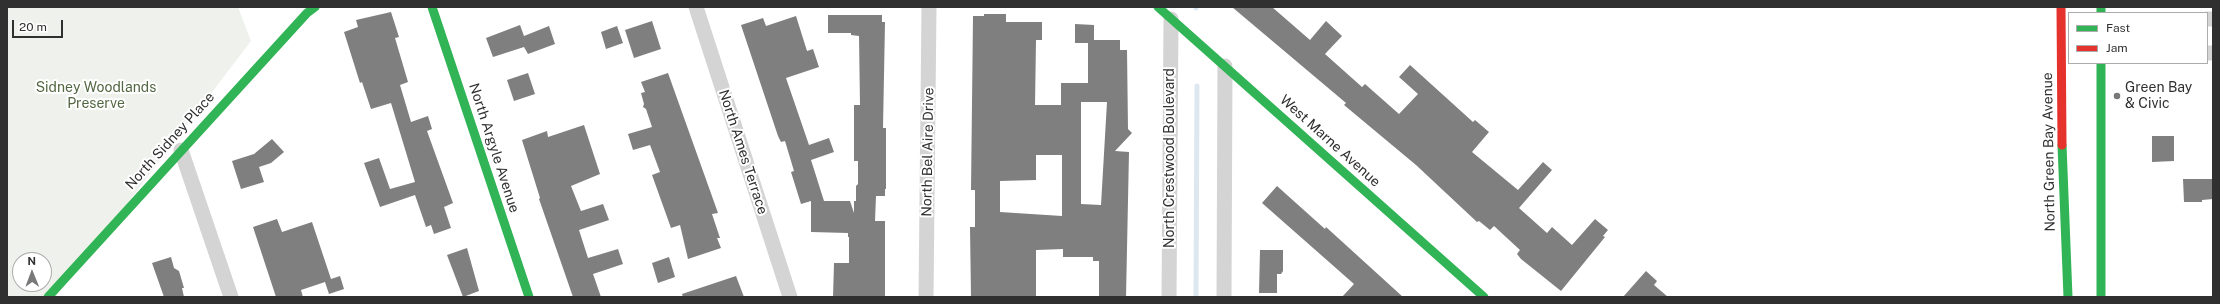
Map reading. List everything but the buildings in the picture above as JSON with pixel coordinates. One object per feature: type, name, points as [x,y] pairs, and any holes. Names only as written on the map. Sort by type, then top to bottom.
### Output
[{"type":"street","name":"North Sidney Place","points":[[48,297],[181,150],[315,7]]},
{"type":"street","name":"North Argyle Avenue","points":[[432,7],[529,297]]},
{"type":"street","name":"North Ames Terrace","points":[[696,7],[790,297]]},
{"type":"street","name":"North Bel Aire Drive","points":[[926,297],[929,7]]},
{"type":"street","name":"West Marne Avenue","points":[[1158,7],[1484,297]]},
{"type":"street","name":"North Green Bay Avenue","points":[[2063,14],[2065,55],[2062,186],[2068,297]]},
{"type":"street","name":"North Crestwood Boulevard","points":[[1170,297],[1171,19]]},
{"type":"street","points":[[2101,64],[2103,199],[2101,297]]},
{"type":"street","points":[[1224,297],[1225,66]]},
{"type":"street","points":[[181,150],[231,297]]},
{"type":"green space","name":"Sidney Woodlands Preserve","points":[[7,7],[238,7],[251,41],[56,297],[7,297]]},
{"type":"waterway","points":[[1196,297],[1197,86]]},
{"type":"traffic: fast","points":[[48,297],[307,13],[315,7]]},
{"type":"traffic: fast","points":[[432,7],[529,297]]},
{"type":"traffic: fast","points":[[1158,7],[1484,297]]},
{"type":"traffic: fast","points":[[2101,7],[2101,12]]},
{"type":"traffic: fast","points":[[2101,64],[2101,297]]},
{"type":"traffic: fast","points":[[2062,145],[2068,297]]},
{"type":"traffic: jam","points":[[2061,7],[2062,145]]},
{"type":"place","name":"Green Bay & Civic","points":[[2117,96]]}]
